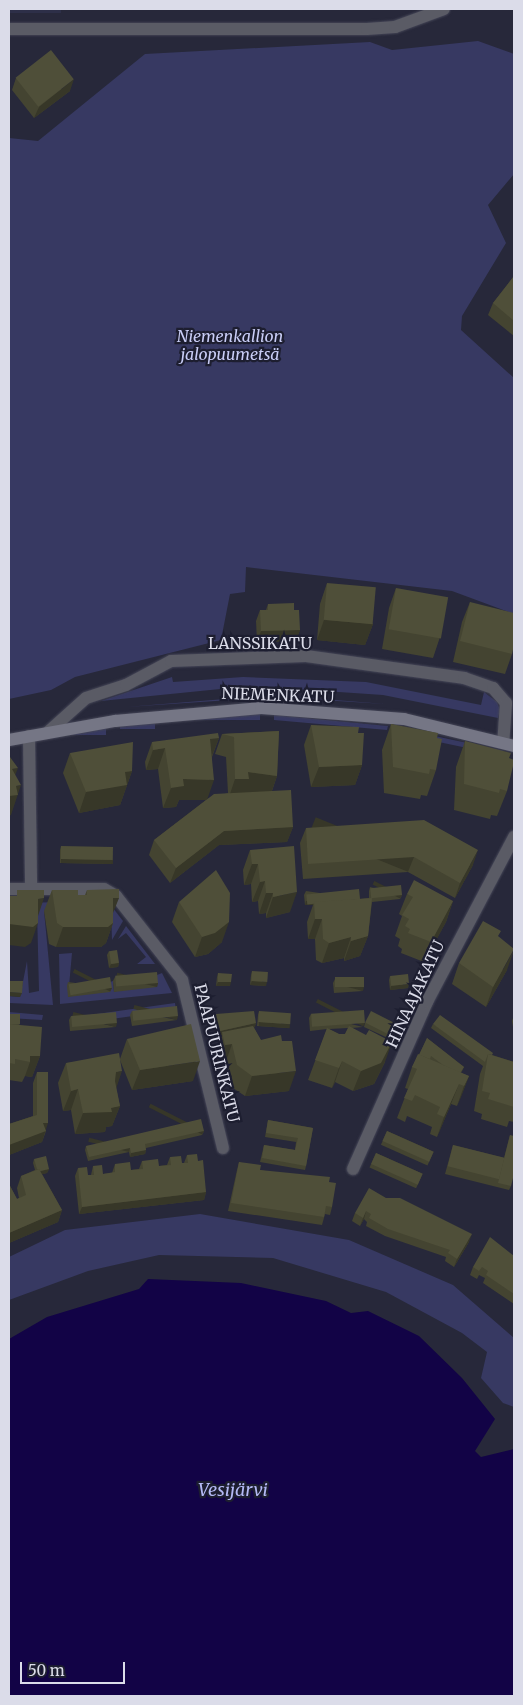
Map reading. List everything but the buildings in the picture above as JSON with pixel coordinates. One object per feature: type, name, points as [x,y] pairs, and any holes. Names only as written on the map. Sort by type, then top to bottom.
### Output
[{"type":"street","points":[[9,29],[367,29],[422,20],[444,9]]},
{"type":"street","name":"LANSSIKATU","points":[[47,733],[86,698],[126,685],[171,661],[306,656],[464,678],[493,688],[506,704],[509,744]]},
{"type":"street","name":"NIEMENKATU","points":[[9,740],[212,709],[261,708],[404,719],[509,744]]},
{"type":"street","points":[[29,736],[31,888]]},
{"type":"street","name":"HINAAJAKATU","points":[[353,1169],[427,1002],[514,837]]},
{"type":"street","name":"PAAPUURINKATU","points":[[9,889],[104,889],[116,896],[172,966],[188,1000],[223,1148]]},
{"type":"shaded area","points":[[9,9],[61,9],[61,13],[9,13]]},
{"type":"green space","name":"Niemenkallion jalopuumetsä","points":[[478,41],[514,54],[514,174],[488,205],[506,243],[462,316],[461,330],[514,378],[514,614],[452,591],[246,567],[245,592],[230,594],[221,640],[75,677],[51,690],[9,699],[9,138],[38,141],[145,54],[370,42],[392,50]]},
{"type":"green space","points":[[172,677],[173,682],[243,677],[366,682],[481,705],[484,692],[497,702],[500,710],[498,718],[383,695],[250,686],[101,701]]},
{"type":"green space","points":[[273,695],[385,704],[273,697],[126,707]]},
{"type":"green space","points":[[172,714],[260,714],[260,720],[172,720]]},
{"type":"green space","points":[[274,715],[388,726],[387,730],[274,720]]},
{"type":"green space","points":[[120,724],[155,724],[155,729],[120,729]]},
{"type":"green space","points":[[397,728],[503,750],[502,755],[396,733]]},
{"type":"green space","points":[[52,729],[106,729],[106,735],[52,735]]},
{"type":"green space","points":[[69,902],[44,911],[53,1005],[9,1003],[9,996],[20,997],[27,961],[29,993],[39,991],[37,910],[9,903]]},
{"type":"green space","points":[[113,908],[123,921],[112,940],[111,910]]},
{"type":"green space","points":[[126,926],[155,964],[137,964],[146,957],[126,933],[118,939]]},
{"type":"green space","points":[[72,953],[68,997],[113,981],[114,992],[162,973],[172,993],[60,1004],[59,954]]},
{"type":"green space","points":[[175,1003],[176,1010],[71,1025],[70,1018]]},
{"type":"green space","points":[[9,1012],[43,1015],[42,1020],[9,1018]]},
{"type":"green space","points":[[200,1214],[349,1240],[453,1285],[514,1338],[514,1407],[503,1403],[481,1378],[487,1352],[462,1333],[386,1292],[273,1258],[159,1255],[88,1271],[9,1300],[9,1257],[65,1230]]},
{"type":"water","name":"Vesijärvi","points":[[148,1279],[241,1283],[326,1301],[351,1313],[368,1311],[419,1336],[462,1378],[495,1419],[475,1451],[481,1457],[514,1449],[514,1696],[9,1696],[9,1339],[47,1317],[139,1289]]}]
